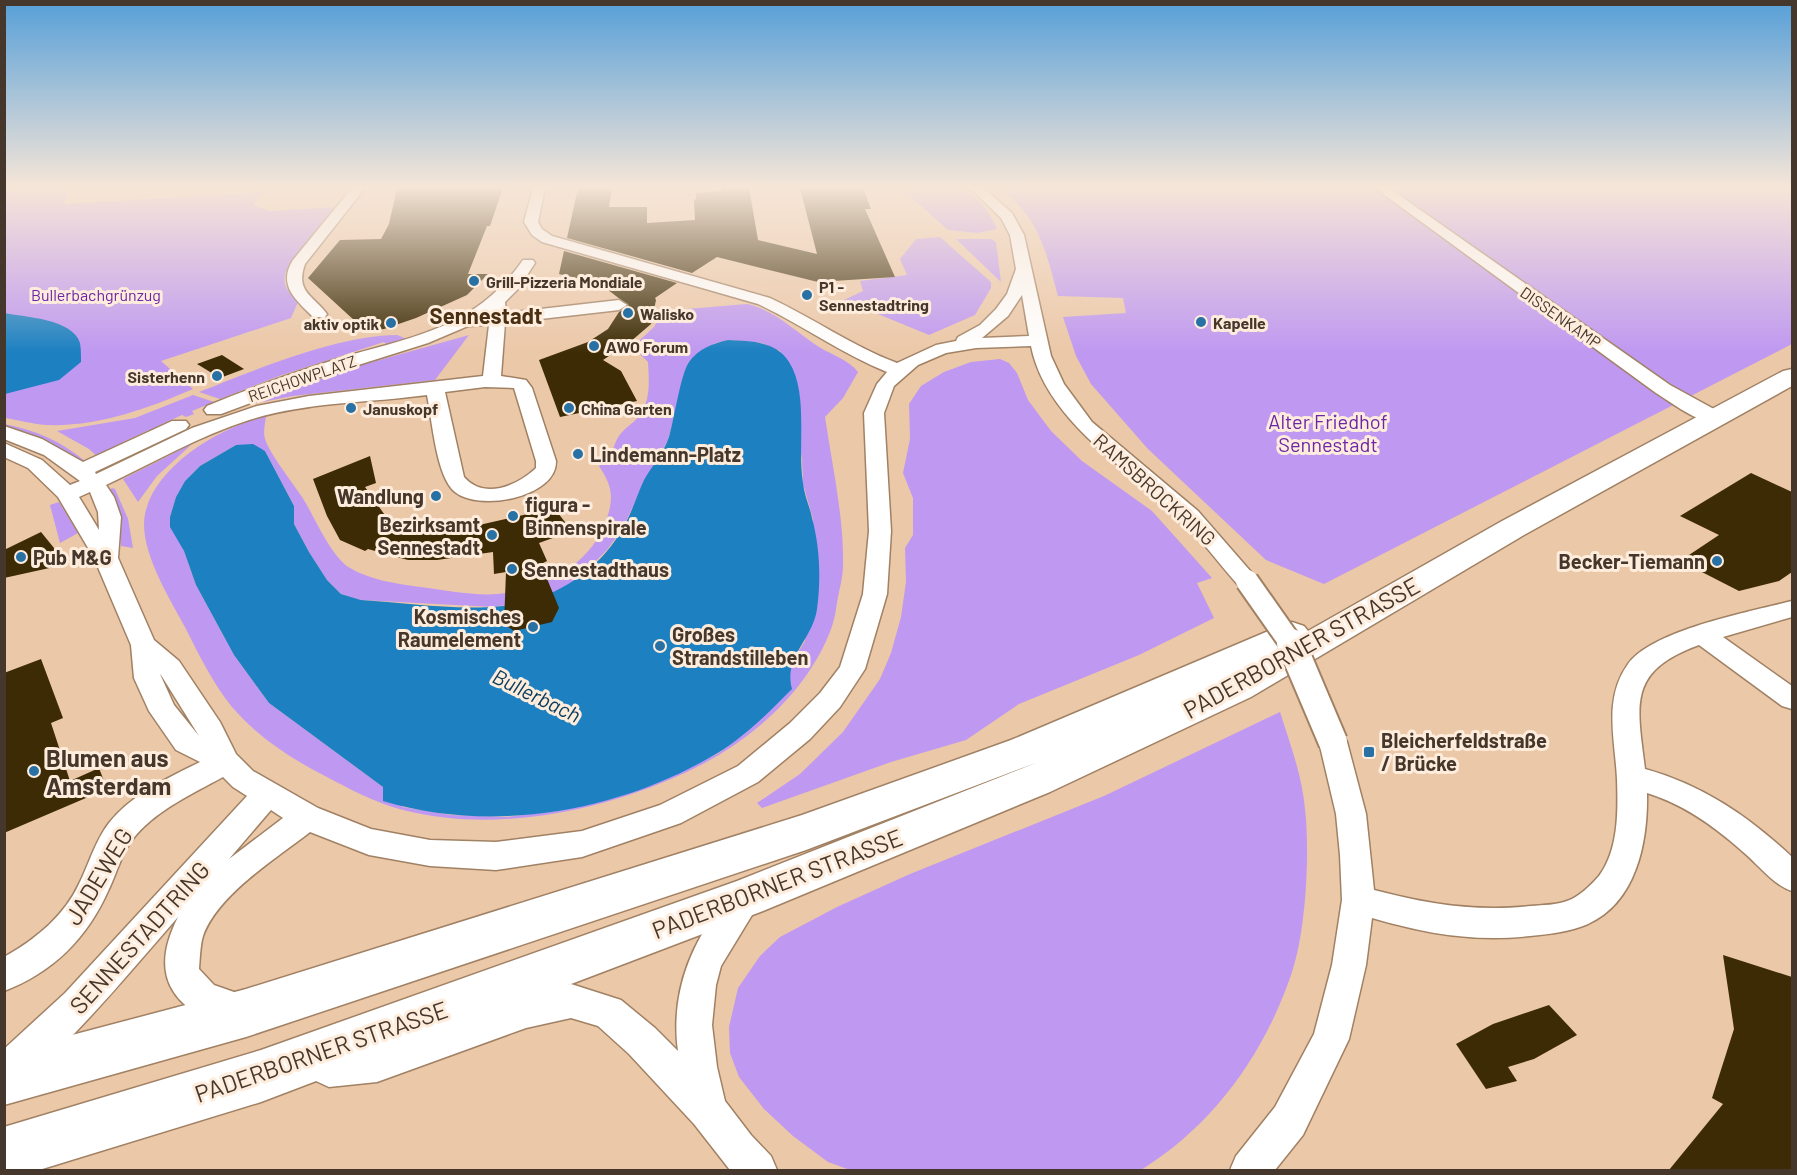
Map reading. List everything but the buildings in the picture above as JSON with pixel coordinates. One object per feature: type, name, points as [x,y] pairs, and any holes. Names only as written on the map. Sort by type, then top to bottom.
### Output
[{"type":"main road","name":"PADERBORNER STRASSE","points":[[4,1154],[261,1076],[747,897],[1036,780],[1238,687],[1513,528],[1792,376]]},
{"type":"main road","name":"PADERBORNER STRASSE","points":[[4,1079],[246,1013],[806,832],[1025,751],[1234,661],[1513,528]]},
{"type":"street","points":[[314,243],[298,263],[293,274],[294,287],[319,314]]},
{"type":"street","points":[[556,243],[764,301],[792,314],[861,355],[899,370]]},
{"type":"street","name":"RAMSBROCKRING","points":[[1018,243],[1042,356],[1055,384],[1085,426],[1190,516],[1247,581],[1277,621],[1295,649],[1333,742],[1351,814],[1358,900],[1349,966],[1331,1040],[1288,1121],[1250,1170]]},
{"type":"street","name":"DISSENKAMP","points":[[1459,243],[1664,389],[1694,408],[1716,418]]},
{"type":"street","name":"REICHOWPLATZ","points":[[153,446],[264,390],[463,323],[500,300],[518,281],[528,263]]},
{"type":"street","name":"RAMSBROCKRING","points":[[942,349],[969,339],[993,324],[1009,307],[1018,287],[1023,267]]},
{"type":"street","points":[[491,382],[500,300]]},
{"type":"street","name":"REICHOWPLATZ","points":[[463,323],[619,305]]},
{"type":"street","points":[[4,449],[35,464],[67,494],[106,558],[117,589],[144,645],[147,678],[164,711],[186,742],[226,762],[243,779],[307,817],[369,842],[430,853],[496,856],[582,844],[670,814],[748,774],[800,730],[830,700],[852,669],[874,594],[880,531],[874,413],[886,384],[899,370],[920,357],[942,349],[994,342],[1039,342]]},
{"type":"street","points":[[67,494],[87,478],[153,446],[260,412],[435,389],[491,382],[513,382],[520,384],[523,388],[547,465],[540,477],[529,485],[502,494],[473,493],[457,484],[453,478],[435,389]]},
{"type":"street","points":[[4,432],[38,444],[87,478],[109,512],[106,558]]},
{"type":"street","points":[[1358,900],[1449,922],[1475,924],[1556,918],[1580,912],[1600,897],[1621,872],[1628,852],[1631,823],[1631,777],[1625,712],[1630,689],[1638,670],[1655,655],[1702,635],[1792,609]]},
{"type":"street","points":[[1702,635],[1792,699]]},
{"type":"street","name":"JADEWEG","points":[[4,975],[27,965],[58,939],[78,916],[94,888],[110,846],[126,825],[147,806],[226,762]]},
{"type":"street","points":[[1631,777],[1678,792],[1701,803],[1731,823],[1792,878]]},
{"type":"street","name":"SENNESTADTRING","points":[[4,1072],[42,1041],[78,1005],[267,794]]},
{"type":"street","name":"SENNESTADTRING","points":[[246,1013],[203,998],[182,975],[182,956],[190,925],[212,896],[241,869],[307,817]]},
{"type":"street","points":[[708,1110],[694,1052],[693,1006],[699,977],[715,944],[747,897]]},
{"type":"street","points":[[261,1076],[377,1063],[472,1028],[526,1011],[571,1001],[608,1012],[642,1041],[708,1110],[737,1149],[757,1170]]},
{"type":"green space","name":"Bullerbachgrünzug","points":[[4,243],[309,243],[286,271],[285,285],[298,302],[291,318],[161,361],[193,389],[140,410],[84,423],[46,425],[5,418]]},
{"type":"green space","points":[[913,243],[947,243],[991,282],[991,288],[975,315],[929,335],[844,300],[863,291],[860,281],[907,275],[900,259]]},
{"type":"green space","points":[[960,243],[996,243],[1001,282]]},
{"type":"green space","name":"Alter Friedhof Sennestadt","points":[[1042,243],[1792,243],[1792,344],[1324,584],[1266,560],[1148,449],[1091,384],[1076,356],[1063,317],[1126,313],[1123,298],[1058,296]]},
{"type":"green space","points":[[747,304],[757,307],[776,316],[819,347],[850,364],[858,372],[843,398],[825,417],[840,510],[843,547],[842,573],[834,621],[821,652],[808,673],[775,712],[736,744],[693,769],[659,784],[588,807],[513,819],[476,820],[439,817],[403,810],[373,800],[299,762],[242,718],[225,698],[202,660],[164,589],[146,543],[145,514],[151,496],[176,464],[211,439],[248,421],[266,416],[264,436],[267,445],[302,497],[329,546],[350,568],[384,581],[469,593],[498,594],[530,587],[574,565],[596,541],[604,526],[610,509],[611,495],[608,481],[599,466],[608,459],[621,433],[639,416],[646,404],[649,383],[648,362],[637,351],[630,349],[654,327],[663,311]],"holes":[[[728,340],[762,343],[780,351],[802,458],[803,484],[813,519],[805,641],[790,665],[789,678],[747,732],[717,754],[657,783],[611,799],[557,811],[506,817],[451,815],[403,807],[383,787],[269,703],[234,655],[196,585],[184,551],[171,527],[170,517],[176,497],[185,481],[200,466],[236,445],[265,451],[294,506],[294,524],[327,580],[341,594],[361,600],[493,607],[526,602],[562,590],[577,580],[607,550],[623,528],[645,480],[668,440],[688,363],[713,344]]]},
{"type":"green space","points":[[397,335],[407,339],[387,345],[384,342],[279,376],[220,399],[199,392],[323,347]]},
{"type":"green space","points":[[469,335],[435,380],[293,396],[252,404],[351,368]]},
{"type":"green space","points":[[1000,359],[1009,363],[1017,373],[1028,400],[1051,431],[1082,461],[1152,511],[1212,578],[1197,583],[1214,618],[1139,655],[1019,704],[966,740],[891,762],[762,808],[757,803],[800,774],[843,732],[880,679],[891,653],[901,617],[906,582],[905,548],[913,535],[913,498],[903,473],[910,439],[909,404],[921,386],[944,372],[971,362]]},
{"type":"green space","points":[[193,395],[214,402],[192,411],[194,414],[186,417],[182,415],[158,426],[160,429],[153,432],[149,430],[123,442],[126,445],[99,458],[89,449],[57,431],[135,418]]},
{"type":"green space","points":[[4,424],[47,437],[85,461],[81,463],[32,436],[5,427]]},
{"type":"green space","points":[[192,444],[157,476],[138,502],[123,479]]},
{"type":"green space","points":[[115,489],[128,519],[133,548],[121,546],[119,522],[108,491]]},
{"type":"green space","points":[[59,502],[78,533],[60,543],[50,505]]},
{"type":"green space","points":[[1280,712],[1301,784],[1306,827],[1307,869],[1304,914],[1292,972],[1267,1031],[1234,1084],[1192,1131],[1141,1170],[850,1170],[828,1162],[793,1136],[764,1109],[739,1077],[730,1053],[729,1027],[738,988],[760,956],[780,937],[837,907],[910,874],[1104,796]]},
{"type":"water","points":[[4,313],[47,320],[68,329],[76,335],[80,343],[81,362],[59,380],[5,394]]},
{"type":"water","name":"Bullerbach","points":[[728,340],[762,343],[770,346],[784,355],[795,375],[801,404],[801,469],[818,552],[817,609],[810,630],[792,667],[790,678],[792,689],[756,724],[727,747],[678,774],[638,790],[597,803],[554,812],[511,816],[468,816],[425,811],[383,801],[383,787],[269,703],[234,655],[196,585],[184,551],[170,527],[170,517],[176,497],[185,481],[200,466],[236,445],[253,444],[265,451],[294,506],[294,524],[327,580],[341,594],[361,600],[465,607],[506,605],[540,597],[569,584],[595,564],[616,540],[627,521],[644,480],[667,443],[683,376],[689,362],[707,347]]},
{"type":"place","name":"Grill-Pizzeria Mondiale","points":[[474,281]]},
{"type":"place","name":"P1 - Sennestadtring","points":[[807,295]]},
{"type":"place","name":"Walisko","points":[[628,313]]},
{"type":"place","name":"Kapelle","points":[[1201,322]]},
{"type":"place","name":"aktiv optik","points":[[391,323]]},
{"type":"place","name":"AWO Forum","points":[[594,346]]},
{"type":"place","name":"Sisterhenn","points":[[217,376]]},
{"type":"place","name":"Januskopf","points":[[351,408]]},
{"type":"place","name":"China Garten","points":[[569,408]]},
{"type":"place","name":"Lindemann-Platz","points":[[578,454]]},
{"type":"place","name":"Wandlung","points":[[436,496]]},
{"type":"place","name":"figura - Binnenspirale","points":[[513,516]]},
{"type":"place","name":"Bezirksamt Sennestadt","points":[[492,535]]},
{"type":"place","name":"Pub M&G","points":[[21,557]]},
{"type":"place","name":"Becker-Tiemann","points":[[1717,561]]},
{"type":"place","name":"Sennestadthaus","points":[[512,569]]},
{"type":"place","name":"Kosmisches Raumelement","points":[[533,627]]},
{"type":"place","name":"Großes Strandstilleben","points":[[660,646]]},
{"type":"place","name":"Bleicherfeldstraße / Brücke","points":[[1369,752]]},
{"type":"place","name":"Blumen aus Amsterdam","points":[[34,771]]},
{"type":"district","name":"Sennestadt","points":[[486,315]]}]
